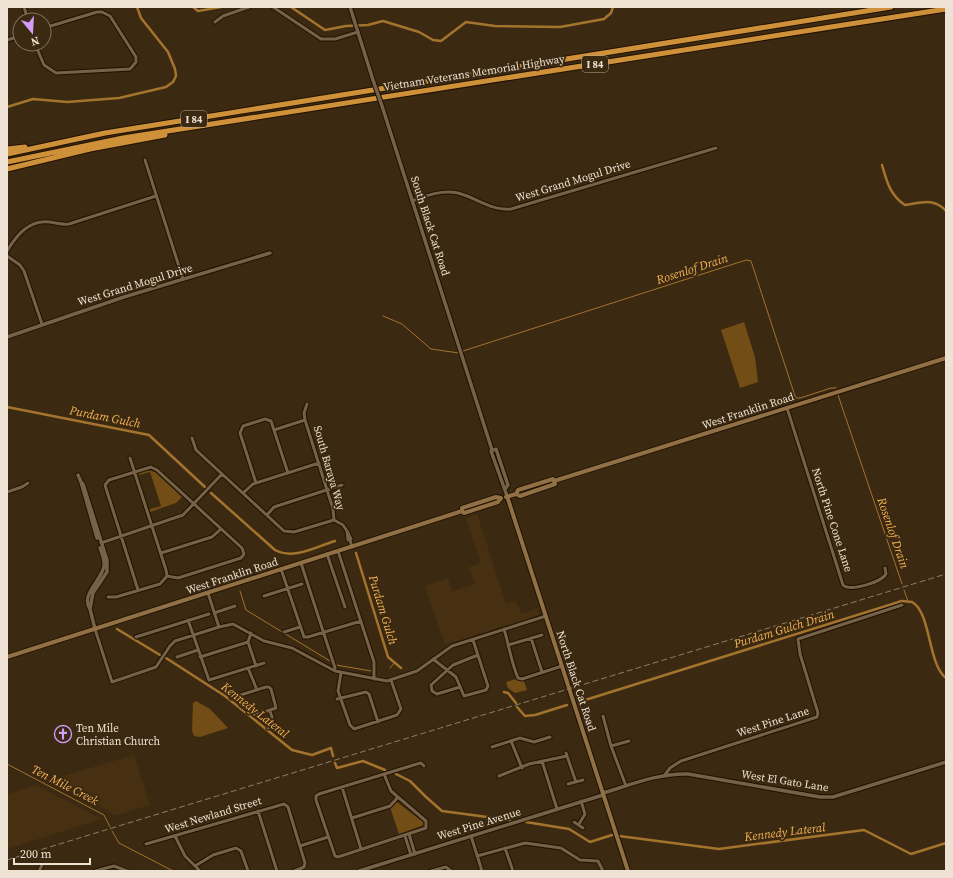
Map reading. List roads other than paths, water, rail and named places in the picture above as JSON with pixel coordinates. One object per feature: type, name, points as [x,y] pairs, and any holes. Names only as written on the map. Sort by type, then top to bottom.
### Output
[{"type":"highway","name":"Vietnam Veterans Memorial Highway","points":[[7,154],[106,133],[891,7]]},
{"type":"highway","name":"Vietnam Veterans Memorial Highway","points":[[7,162],[88,144],[946,8]]},
{"type":"highway","points":[[7,169],[90,149],[245,119]]},
{"type":"highway","points":[[7,149],[44,145]]},
{"type":"main road","name":"West Franklin Road","points":[[7,657],[462,511],[464,513],[498,502],[501,498],[507,496],[516,494],[520,496],[555,484],[554,481],[946,358]]},
{"type":"main road","name":"North Black Cat Road","points":[[507,496],[628,871]]},
{"type":"street","points":[[215,22],[222,16],[249,7]]},
{"type":"street","points":[[273,7],[281,11],[308,32],[321,39],[331,40],[358,30]]},
{"type":"street","name":"South Black Cat Road","points":[[350,7],[492,450],[496,449],[508,485],[505,489],[507,496]]},
{"type":"street","points":[[38,52],[44,65],[56,72],[130,69],[135,65],[136,57],[108,14],[96,12],[52,26]]},
{"type":"street","name":"West Grand Mogul Drive","points":[[412,200],[435,193],[450,192],[465,196],[493,208],[511,209],[716,148]]},
{"type":"street","points":[[145,160],[183,279]]},
{"type":"street","points":[[7,251],[20,233],[30,226],[43,222],[62,225],[69,224],[156,196]]},
{"type":"street","name":"West Grand Mogul Drive","points":[[7,337],[42,324],[270,253]]},
{"type":"street","points":[[7,256],[20,265],[24,271],[42,324]]},
{"type":"street","name":"South Baraya Way","points":[[307,404],[304,413],[305,420],[333,509],[334,520],[343,525],[351,539],[352,547]]},
{"type":"street","name":"North Pine Cone Lane","points":[[787,408],[843,585],[845,587],[852,588],[882,579],[886,574],[885,568]]},
{"type":"street","points":[[256,483],[240,430],[243,426],[265,419],[270,420],[288,473]]},
{"type":"street","points":[[274,430],[305,420]]},
{"type":"street","points":[[192,438],[196,450],[286,531],[294,532],[334,520]]},
{"type":"street","points":[[130,458],[167,576]]},
{"type":"street","points":[[243,493],[250,486],[256,483],[319,463]]},
{"type":"street","points":[[138,590],[105,484],[109,480],[151,467],[157,470],[242,548],[244,554],[241,558],[178,578],[167,576]]},
{"type":"street","points":[[101,543],[183,516],[222,474]]},
{"type":"street","points":[[78,475],[80,482],[83,484],[101,543],[100,548],[104,565],[102,575],[90,592],[88,603],[112,682],[156,666],[172,643],[219,626],[233,624],[264,641],[292,648],[330,669],[341,673],[374,679],[391,680],[418,670],[452,646],[546,616]]},
{"type":"street","points":[[7,492],[22,487],[28,483]]},
{"type":"street","points":[[267,515],[274,507],[342,485]]},
{"type":"street","points":[[161,553],[212,537],[221,529]]},
{"type":"street","points":[[338,551],[374,662],[374,679]]},
{"type":"street","points":[[327,554],[345,607]]},
{"type":"street","points":[[301,563],[335,668]]},
{"type":"street","points":[[281,569],[304,636],[308,637],[361,621]]},
{"type":"street","points":[[108,597],[116,597],[160,584],[167,576]]},
{"type":"street","points":[[264,596],[302,584]]},
{"type":"street","points":[[208,593],[219,626]]},
{"type":"street","name":"West Pine Lane","points":[[603,794],[664,776],[670,768],[681,761],[817,717],[818,713],[800,654],[798,639],[902,605]]},
{"type":"street","points":[[214,612],[235,606]]},
{"type":"street","points":[[136,637],[209,614]]},
{"type":"street","points":[[188,620],[208,680],[264,663]]},
{"type":"street","points":[[284,632],[300,627]]},
{"type":"street","points":[[504,629],[519,678],[562,666]]},
{"type":"street","points":[[252,634],[248,642],[256,666]]},
{"type":"street","points":[[508,645],[542,635]]},
{"type":"street","points":[[531,638],[542,672]]},
{"type":"street","points":[[433,659],[456,677],[464,696],[487,689],[473,640]]},
{"type":"street","points":[[200,657],[248,642]]},
{"type":"street","points":[[177,657],[198,650]]},
{"type":"street","points":[[460,687],[434,693],[431,684],[442,677],[447,670],[456,663],[478,655]]},
{"type":"street","points":[[248,668],[257,690]]},
{"type":"street","points":[[341,673],[338,691],[339,699],[352,728],[378,722],[400,713],[401,709],[391,680]]},
{"type":"street","points":[[231,698],[269,687],[271,689],[276,708],[256,715],[241,705],[238,696]]},
{"type":"street","points":[[339,699],[366,692],[369,694],[378,722]]},
{"type":"street","points":[[270,711],[277,732]]},
{"type":"street","points":[[603,716],[611,746],[626,786]]},
{"type":"street","points":[[268,728],[275,726]]},
{"type":"street","points":[[492,747],[520,738],[534,742],[550,737]]},
{"type":"street","points":[[511,741],[522,768]]},
{"type":"street","points":[[611,746],[629,741]]},
{"type":"street","points":[[498,776],[566,754],[576,782]]},
{"type":"street","points":[[542,761],[557,809]]},
{"type":"street","name":"West El Gato Lane","points":[[664,776],[688,774],[820,797],[834,797],[946,762]]},
{"type":"street","points":[[384,774],[389,789],[426,821],[427,826],[424,830],[338,857],[333,854],[316,796],[342,787],[384,774],[417,764],[421,763],[424,766]]},
{"type":"street","points":[[568,784],[583,780]]},
{"type":"street","points":[[342,787],[361,849]]},
{"type":"street","name":"West Pine Avenue","points":[[364,870],[603,794]]},
{"type":"street","points":[[352,818],[387,807],[398,797]]},
{"type":"street","points":[[579,824],[585,814],[581,802]]},
{"type":"street","name":"West Newland Street","points":[[146,844],[282,804],[286,805],[300,846]]},
{"type":"street","points":[[258,811],[277,871]]},
{"type":"street","points":[[574,822],[583,828]]},
{"type":"street","points":[[407,835],[413,854]]},
{"type":"street","points":[[175,836],[186,856],[200,871]]},
{"type":"street","points":[[471,836],[482,871]]},
{"type":"street","points":[[294,871],[305,866],[300,846],[328,837]]},
{"type":"street","points":[[477,856],[522,843],[552,846],[561,848],[580,860],[598,861],[603,871]]},
{"type":"street","points":[[505,848],[513,871]]},
{"type":"street","points":[[195,866],[213,855],[239,849],[248,871]]},
{"type":"street","points":[[39,871],[42,865]]},
{"type":"street","points":[[95,871],[114,866],[127,871]]},
{"type":"street","points":[[431,871],[448,867],[451,871]]},
{"type":"waterway","points":[[7,107],[33,99],[67,102],[119,98],[166,87],[173,82],[176,76],[175,69],[168,52],[141,18],[137,7]]},
{"type":"waterway","points":[[193,7],[198,11],[221,7]]},
{"type":"waterway","points":[[291,7],[325,30],[346,26],[368,25],[383,21],[419,32],[433,40],[441,41],[466,22],[495,26],[560,27],[604,19],[611,13],[613,7]]},
{"type":"waterway","points":[[882,165],[892,192],[905,205],[921,202],[932,202],[946,211]]},
{"type":"waterway","name":"Rosenlof Drain","points":[[463,351],[746,260],[751,261],[796,398],[831,388],[836,388]]},
{"type":"waterway","name":"Rosenlof Drain","points":[[383,316],[402,324],[431,349],[459,353]]},
{"type":"waterway","name":"Rosenlof Drain","points":[[838,395],[902,584]]},
{"type":"waterway","name":"Purdam Gulch","points":[[7,407],[149,435],[205,487]]},
{"type":"waterway","name":"Purdam Gulch","points":[[211,493],[275,550],[282,553],[290,554],[305,552],[335,541]]},
{"type":"waterway","name":"Purdam Gulch","points":[[356,553],[388,657],[401,668]]},
{"type":"waterway","name":"Rosenlof Drain","points":[[904,590],[908,601]]},
{"type":"waterway","points":[[240,591],[246,610],[330,661]]},
{"type":"waterway","name":"Purdam Gulch Drain","points":[[582,701],[902,601],[912,602],[923,616],[936,662],[940,671],[946,678]]},
{"type":"waterway","name":"Kennedy Lateral","points":[[117,629],[160,655]]},
{"type":"waterway","name":"Kennedy Lateral","points":[[166,658],[225,696],[292,750],[312,755],[331,748],[333,756]]},
{"type":"waterway","name":"Purdam Gulch","points":[[390,668],[395,662]]},
{"type":"waterway","points":[[336,665],[371,671]]},
{"type":"waterway","name":"Purdam Gulch","points":[[504,692],[508,693],[516,703]]},
{"type":"waterway","name":"Purdam Gulch","points":[[517,707],[525,716],[535,715],[567,705]]},
{"type":"waterway","name":"Kennedy Lateral","points":[[335,763],[337,768],[363,761],[385,770]]},
{"type":"waterway","name":"Ten Mile Creek","points":[[7,764],[104,815],[110,827]]},
{"type":"waterway","name":"Kennedy Lateral","points":[[396,774],[410,781],[442,811],[510,820]]},
{"type":"waterway","name":"Kennedy Lateral","points":[[526,822],[569,829],[590,842],[612,835]]},
{"type":"waterway","name":"Kennedy Lateral","points":[[619,836],[719,849],[864,830],[911,854],[946,843]]},
{"type":"waterway","name":"Ten Mile Creek","points":[[112,831],[119,843],[173,871]]},
{"type":"railway","points":[[7,860],[946,574]]},
{"type":"place","name":"Ten Mile Christian Church","points":[[63,734]]}]
